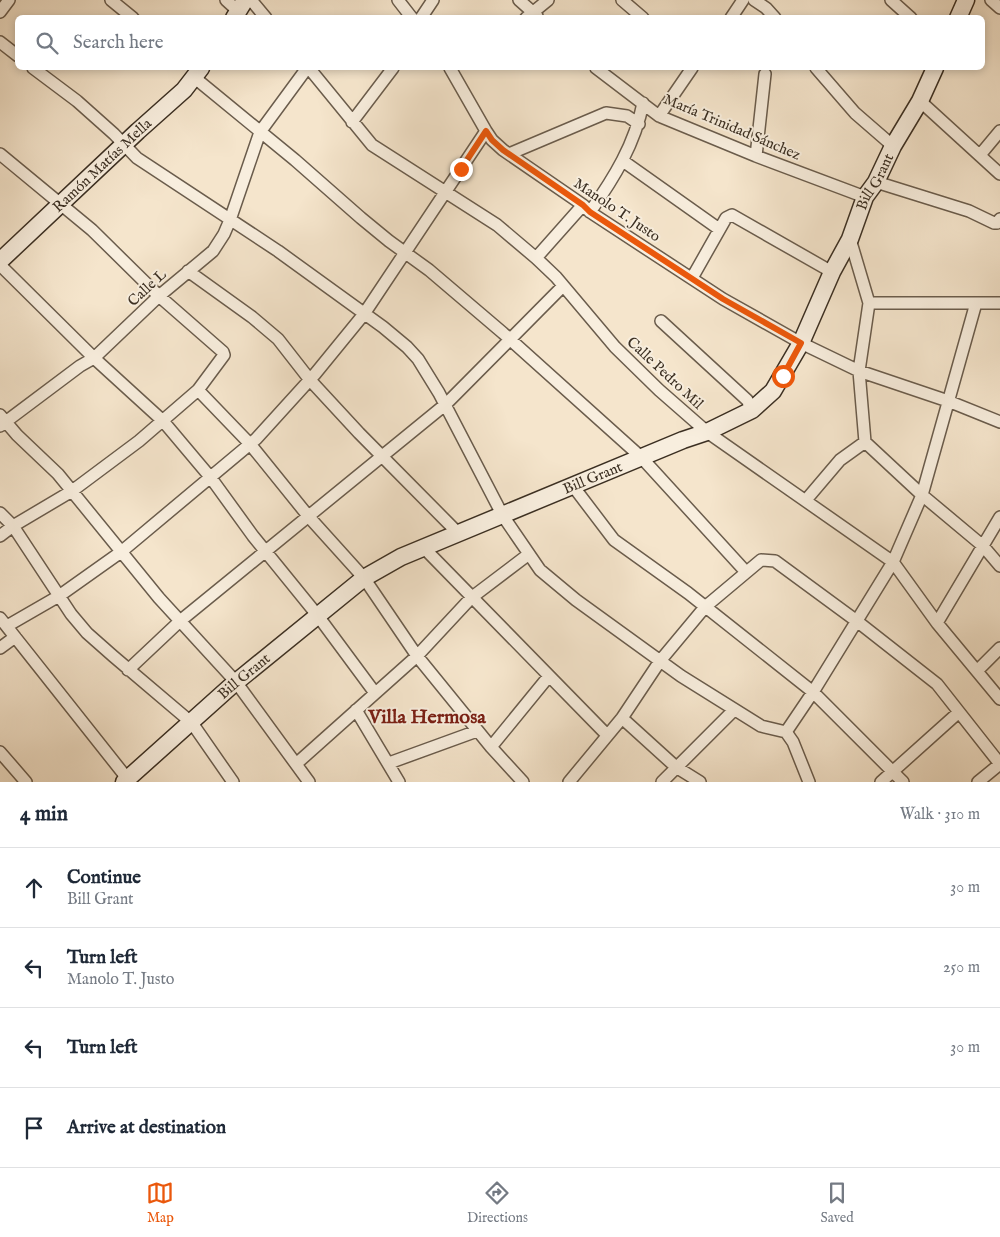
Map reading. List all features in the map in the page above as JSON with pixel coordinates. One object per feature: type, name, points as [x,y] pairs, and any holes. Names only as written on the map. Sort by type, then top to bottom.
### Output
[{"type":"street","points":[[0,12],[9,0]]},
{"type":"street","points":[[111,0],[128,15]]},
{"type":"street","points":[[398,0],[410,15]]},
{"type":"street","points":[[423,15],[433,0]]},
{"type":"street","points":[[519,0],[532,15]]},
{"type":"street","points":[[534,15],[548,0]]},
{"type":"street","points":[[622,0],[640,15]]},
{"type":"street","points":[[732,15],[743,0]]},
{"type":"street","points":[[754,0],[766,8],[772,15]]},
{"type":"street","points":[[891,0],[908,15]]},
{"type":"street","points":[[959,15],[966,0]]},
{"type":"street","points":[[991,0],[1000,8]]},
{"type":"street","points":[[239,6],[259,15]]},
{"type":"street","points":[[0,42],[15,54]]},
{"type":"street","points":[[36,70],[77,102],[137,158],[278,251],[383,327],[407,347],[418,359],[446,404],[503,516],[540,570],[576,600],[660,661],[734,710],[761,726],[786,732],[793,742],[809,782]]},
{"type":"street","name":"Calle L","points":[[2,421],[94,358],[159,296],[213,251],[230,220],[260,132],[306,70]]},
{"type":"street","name":"Calle Pedro Mil","points":[[310,70],[372,145],[497,225],[536,258],[563,286],[615,347],[659,390],[707,432],[893,562],[937,623],[1000,699]]},
{"type":"street","points":[[352,122],[391,70]]},
{"type":"street","name":"Manolo T. Justo","points":[[455,70],[492,140],[586,208],[723,299],[801,343],[859,371],[948,401],[1000,422]]},
{"type":"street","name":"María Trinidad Sánchez","points":[[599,70],[658,116],[756,156],[865,196]]},
{"type":"street","points":[[658,116],[691,70]]},
{"type":"street","points":[[818,70],[856,112],[893,146]]},
{"type":"street","name":"Bill Grant","points":[[127,781],[236,682],[364,578],[401,557],[641,457],[707,432],[752,409],[773,392],[801,343],[832,272],[850,239],[865,196],[876,182],[893,146],[920,101],[934,70]]},
{"type":"street","points":[[197,71],[260,132],[361,218],[429,270],[641,457],[746,572]]},
{"type":"street","name":"Ramón Matías Mella","points":[[1,260],[184,90],[197,71]]},
{"type":"street","points":[[756,156],[766,74]]},
{"type":"street","points":[[920,101],[1000,174]]},
{"type":"street","points":[[536,258],[608,186],[623,160],[639,124],[643,103]]},
{"type":"street","points":[[509,154],[606,113],[627,116],[639,124]]},
{"type":"street","points":[[127,781],[3,622],[59,596],[121,552],[250,444],[310,380],[364,314],[486,131]]},
{"type":"street","points":[[980,155],[1000,131]]},
{"type":"street","points":[[0,154],[92,230],[159,296],[223,352],[222,358],[198,390],[162,421],[72,491],[13,526],[0,536]]},
{"type":"street","points":[[623,160],[720,229]]},
{"type":"street","points":[[876,182],[969,211],[994,223],[997,223],[1000,219]]},
{"type":"street","points":[[692,278],[726,218],[732,215],[832,272]]},
{"type":"street","points":[[850,239],[869,303],[859,371],[865,442],[922,494],[984,546],[1000,566]]},
{"type":"street","points":[[1,260],[94,358],[162,421],[211,478],[375,693]]},
{"type":"street","points":[[188,270],[252,317],[278,339],[310,380],[458,534]]},
{"type":"street","points":[[128,670],[180,621],[446,404],[563,286]]},
{"type":"street","points":[[869,303],[1000,303]]},
{"type":"street","points":[[786,732],[858,622],[893,562],[922,494],[976,303]]},
{"type":"street","points":[[661,321],[746,400],[752,409]]},
{"type":"street","points":[[198,390],[250,444],[309,517],[364,578],[417,656],[477,731],[523,782]]},
{"type":"street","points":[[2,421],[50,465],[180,621],[236,682],[309,782]]},
{"type":"street","points":[[806,500],[840,460],[865,442]]},
{"type":"street","points":[[572,486],[614,540],[705,607],[813,692],[903,782]]},
{"type":"street","points":[[0,513],[13,526],[71,614],[87,633],[128,670],[192,722],[233,782]]},
{"type":"street","points":[[937,623],[1000,518]]},
{"type":"street","points":[[424,548],[607,736]]},
{"type":"street","points":[[296,764],[417,656],[471,598],[529,554]]},
{"type":"street","points":[[569,782],[622,718],[660,661],[705,607],[761,560],[775,562],[858,622],[937,684],[1000,764],[978,782]]},
{"type":"street","points":[[0,648],[15,637]]},
{"type":"street","points":[[977,670],[1000,648]]},
{"type":"street","points":[[491,747],[549,676]]},
{"type":"street","points":[[356,710],[399,782]]},
{"type":"street","points":[[662,782],[734,710]]},
{"type":"street","points":[[881,782],[959,712]]},
{"type":"street","points":[[622,718],[676,767],[700,782]]},
{"type":"street","points":[[389,764],[477,731]]},
{"type":"street","points":[[0,752],[26,782]]},
{"type":"district","name":"Villa Hermosa","points":[[427,717]]},
{"type":"route","points":[[461,169],[486,131],[492,140],[503,150],[583,205],[590,212],[723,299],[801,343],[783,376]]}]
